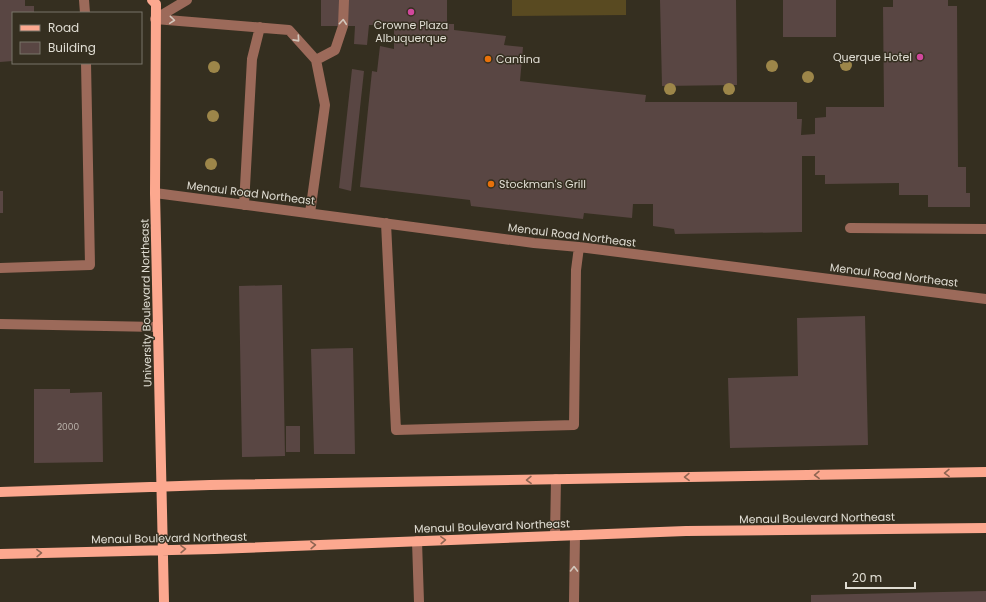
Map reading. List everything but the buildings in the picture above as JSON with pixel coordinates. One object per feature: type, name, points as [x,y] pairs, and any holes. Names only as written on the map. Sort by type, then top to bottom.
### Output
[{"type":"main road","name":"University Boulevard Northeast","points":[[156,1],[155,193],[164,602]]},
{"type":"main road","points":[[0,492],[162,486],[986,472]]},
{"type":"main road","name":"Menaul Boulevard Northeast","points":[[0,554],[164,550],[686,531],[986,528]]},
{"type":"street","points":[[84,0],[84,12]]},
{"type":"street","points":[[156,19],[187,0]]},
{"type":"street","points":[[316,60],[335,50],[343,26],[344,0]]},
{"type":"street","points":[[156,19],[289,30],[316,60],[325,105],[310,213]]},
{"type":"street","points":[[244,205],[252,60],[260,27]]},
{"type":"street","points":[[0,268],[90,265],[86,64]]},
{"type":"street","name":"Menaul Road Northeast","points":[[155,193],[534,243],[578,247],[986,299]]},
{"type":"street","points":[[386,223],[396,430],[574,426],[576,270],[578,247]]},
{"type":"street","points":[[850,228],[986,228]]},
{"type":"street","points":[[0,324],[158,327]]},
{"type":"street","points":[[555,536],[556,479]]},
{"type":"street","points":[[574,602],[575,535]]},
{"type":"street","points":[[417,541],[419,602]]},
{"type":"shaded area","points":[[512,0],[626,0],[626,15],[512,16]]},
{"type":"place","name":"Crowne Plaza Albuquerque","points":[[411,12]]},
{"type":"place","name":"Querque Hotel","points":[[920,57]]},
{"type":"place","name":"Cantina","points":[[488,59]]},
{"type":"place","name":"Stockman's Grill","points":[[491,184]]}]
